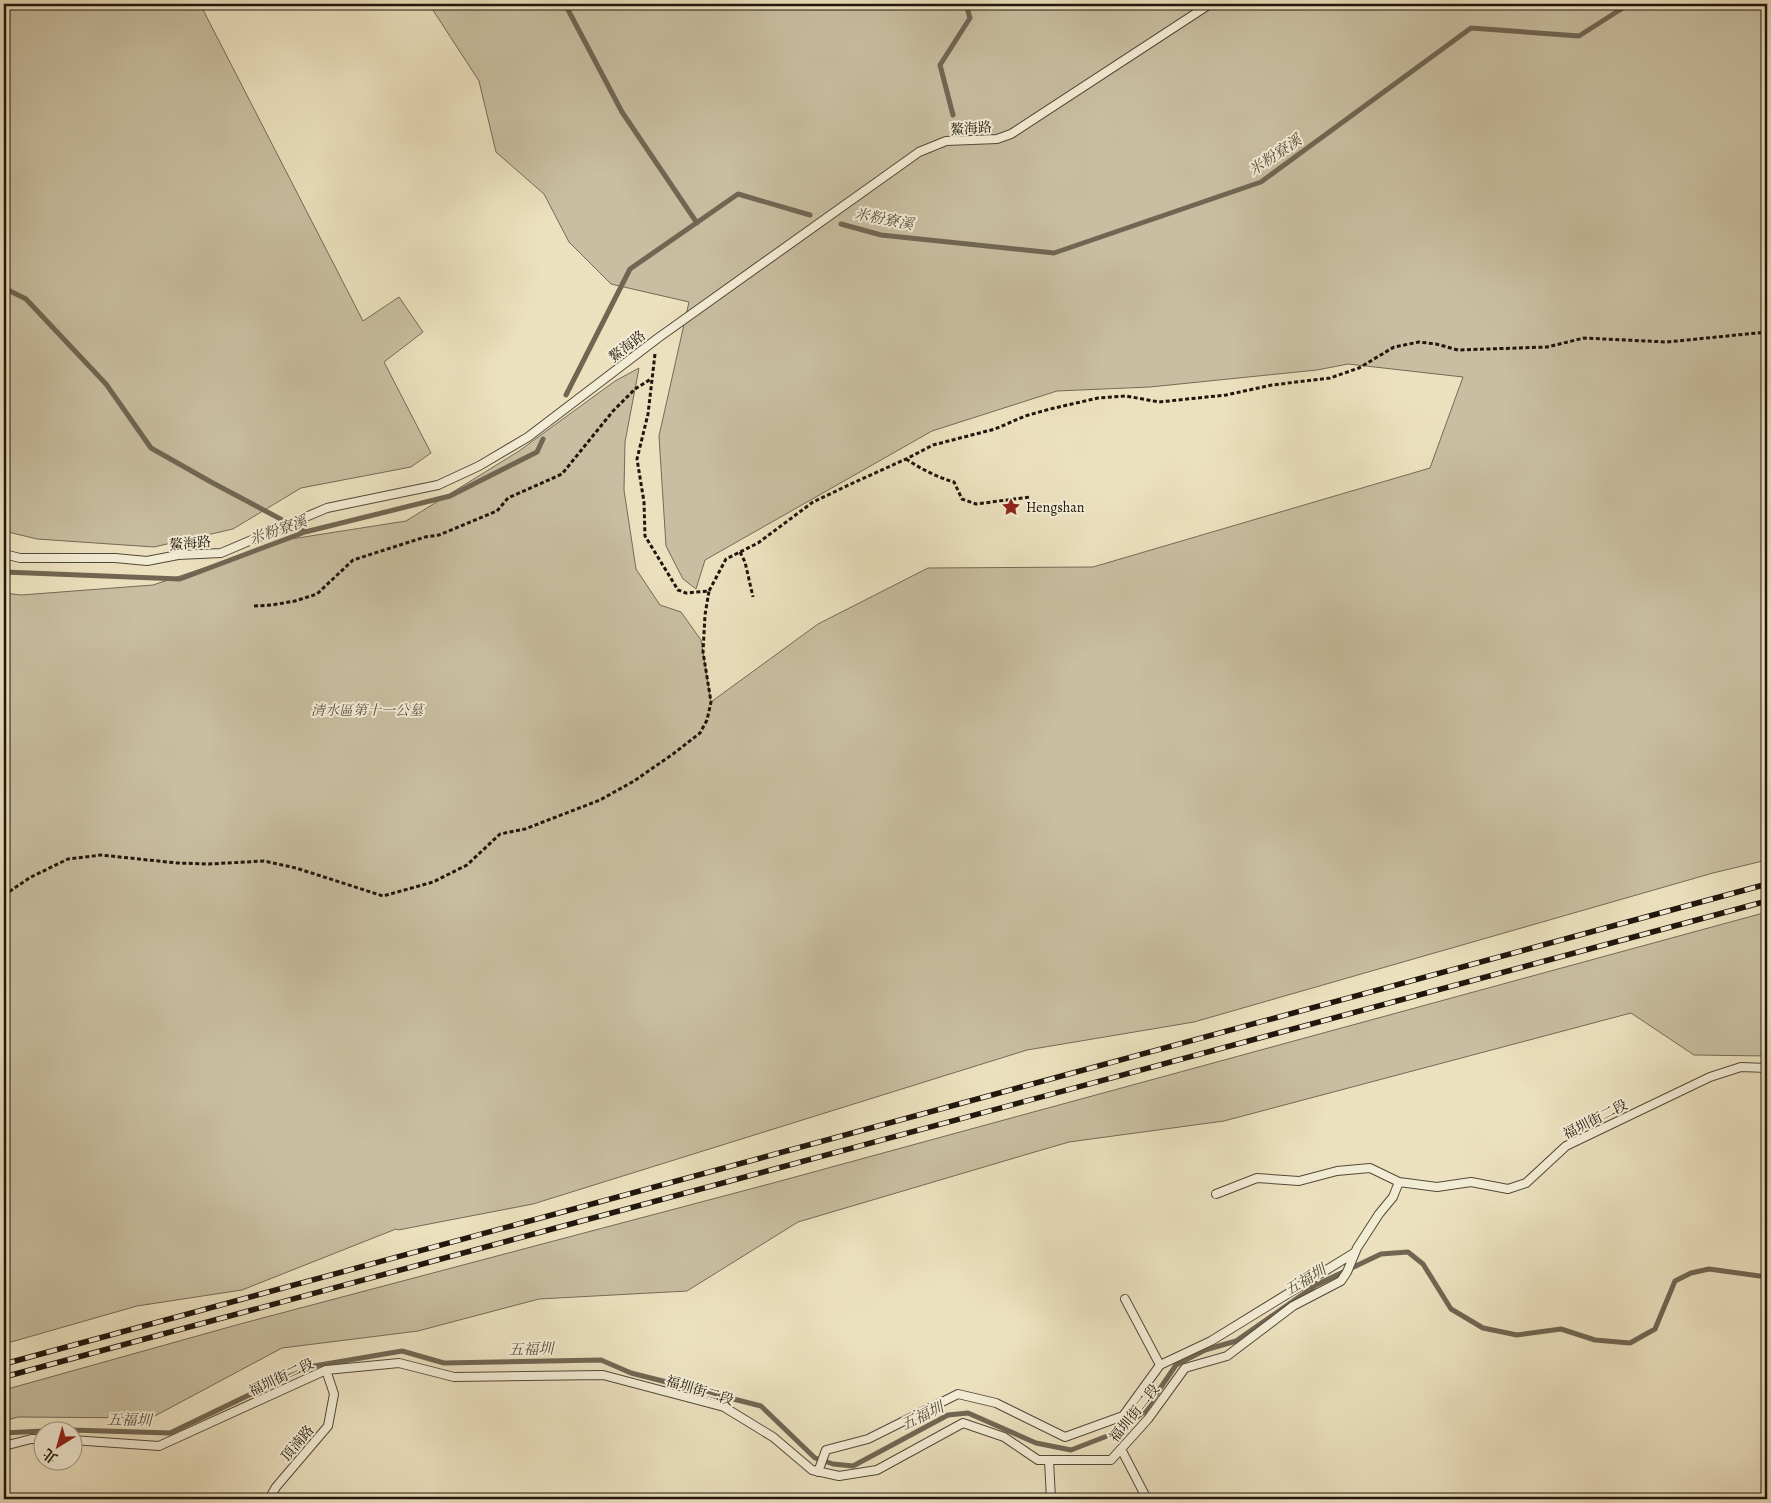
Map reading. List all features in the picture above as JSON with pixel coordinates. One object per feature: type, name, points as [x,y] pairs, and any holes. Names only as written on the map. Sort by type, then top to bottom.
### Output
[{"type":"lane","name":"鰲海路","points":[[4,554],[20,558],[115,558],[147,561],[178,555],[221,553],[327,508],[438,485],[479,466],[528,437],[658,338],[919,152],[946,141],[997,139],[1011,134],[1210,4]]},
{"type":"lane","name":"福圳街二段","points":[[82,1441],[159,1446],[326,1370],[399,1364],[454,1377],[603,1375],[724,1407],[773,1437],[812,1470],[839,1476],[877,1470],[963,1423],[1004,1437],[1038,1460],[1111,1460],[1148,1419],[1185,1368],[1227,1356],[1293,1306],[1341,1281],[1354,1253],[1379,1214],[1393,1197],[1398,1182],[1437,1187],[1471,1182],[1508,1189],[1526,1183],[1566,1146],[1710,1076],[1741,1067],[1767,1068]]},
{"type":"lane","points":[[1216,1194],[1257,1178],[1299,1181],[1337,1171],[1370,1168],[1398,1182]]},
{"type":"lane","points":[[818,1472],[826,1450],[868,1439],[958,1394],[996,1403],[1065,1437],[1124,1416],[1160,1365],[1211,1341],[1354,1253]]},
{"type":"lane","points":[[1125,1299],[1160,1365]]},
{"type":"lane","name":"頂湳路","points":[[269,1499],[276,1486],[328,1426],[334,1394],[326,1370]]},
{"type":"lane","points":[[4,1446],[32,1439]]},
{"type":"lane","points":[[1121,1449],[1147,1499]]},
{"type":"lane","points":[[1049,1460],[1051,1499]]},
{"type":"path","points":[[4,895],[31,877],[68,859],[101,855],[177,863],[209,864],[264,861],[296,868],[383,896],[433,882],[466,865],[500,834],[525,829],[600,800],[634,781],[700,733],[707,720],[711,702],[703,652],[705,615],[709,591],[726,559],[758,543],[813,502],[933,445],[995,429],[1025,416],[1098,398],[1126,396],[1159,402],[1226,396],[1272,385],[1330,378],[1359,368],[1394,348],[1419,342],[1458,350],[1547,347],[1584,338],[1667,342],[1767,332]]},
{"type":"path","points":[[658,338],[651,379],[648,414],[637,458],[644,502],[645,536],[678,590],[686,593],[709,591]]},
{"type":"path","points":[[254,606],[295,601],[317,594],[353,560],[425,537],[440,535],[497,511],[508,498],[562,474],[613,410],[635,389],[651,379]]},
{"type":"path","points":[[906,459],[919,468],[942,479],[954,482],[962,499],[976,504],[1030,497]]},
{"type":"path","points":[[740,552],[745,562],[753,597]]},
{"type":"green space","points":[[4,4],[200,4],[363,321],[399,297],[423,332],[384,362],[431,453],[411,467],[301,488],[233,529],[154,547],[37,539],[4,531]]},
{"type":"green space","name":"清水區第十一公墓","points":[[429,4],[1767,4],[1767,860],[1713,873],[1194,1022],[1027,1050],[533,1204],[396,1229],[242,1290],[137,1306],[4,1344],[4,593],[21,595],[153,585],[291,539],[406,521],[519,451],[615,381],[639,368],[625,442],[624,490],[636,569],[660,605],[681,612],[701,640],[711,702],[818,624],[928,568],[1093,567],[1430,468],[1463,377],[1348,364],[1317,370],[1150,387],[1057,391],[932,431],[705,560],[696,589],[683,579],[666,546],[659,436],[689,302],[611,284],[569,242],[544,194],[496,152],[479,81]]},
{"type":"green space","points":[[1767,912],[1767,1056],[1694,1055],[1631,1013],[1224,1121],[1069,1142],[1028,1154],[798,1222],[687,1291],[539,1299],[418,1331],[282,1348],[151,1418],[18,1417],[4,1421],[4,1390],[240,1324],[773,1183]]},
{"type":"waterway","points":[[565,4],[622,112],[697,223]]},
{"type":"waterway","points":[[953,115],[940,65],[970,18],[966,4]]},
{"type":"waterway","name":"米粉寮溪","points":[[841,224],[881,235],[1054,253],[1261,182],[1471,28],[1579,36],[1629,4]]},
{"type":"waterway","name":"米粉寮溪","points":[[566,395],[630,269],[738,194],[810,215]]},
{"type":"waterway","points":[[4,288],[26,299],[106,384],[151,448],[305,532]]},
{"type":"waterway","name":"米粉寮溪","points":[[4,572],[180,579],[305,532],[450,496],[537,452],[543,439]]},
{"type":"waterway","name":"五福圳","points":[[82,1430],[170,1433],[276,1382],[314,1366],[402,1351],[444,1363],[601,1360],[631,1373],[761,1406],[815,1458],[833,1464],[853,1466],[948,1415],[968,1413],[1036,1443],[1071,1450],[1115,1433],[1144,1412],[1176,1365],[1205,1350],[1236,1341],[1316,1285],[1381,1254],[1408,1252],[1423,1264],[1451,1309],[1483,1328],[1517,1335],[1561,1329],[1595,1340],[1630,1343],[1655,1329],[1675,1281],[1691,1273],[1709,1269],[1767,1277]]},
{"type":"waterway","name":"五福圳","points":[[4,1433],[32,1432]]},
{"type":"railway","points":[[4,1364],[1767,884]]},
{"type":"railway","points":[[4,1377],[1767,901]]},
{"type":"place","name":"Hengshan","points":[[1011,507]]}]
